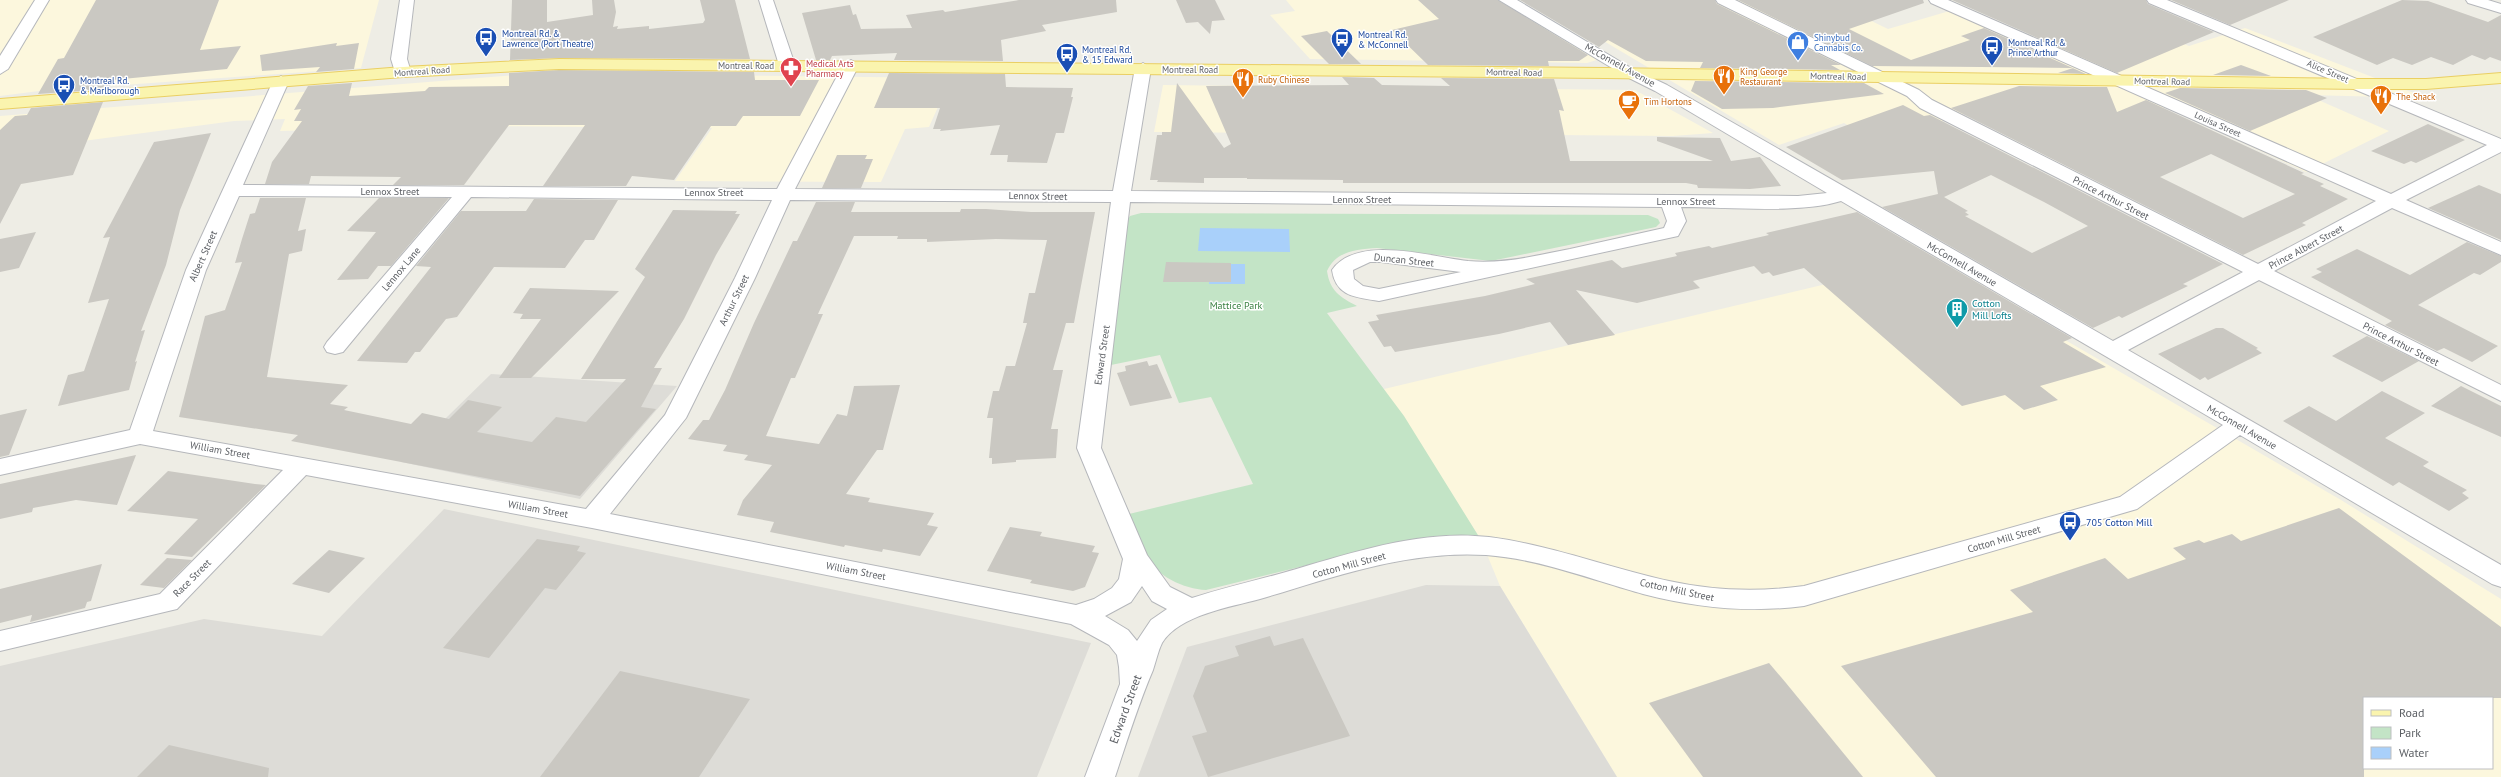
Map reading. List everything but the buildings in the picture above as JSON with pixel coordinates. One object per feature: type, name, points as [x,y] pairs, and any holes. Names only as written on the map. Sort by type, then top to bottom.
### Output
[{"type":"main road","name":"Montreal Road","points":[[0,104],[403,72],[559,64],[851,65],[1878,76],[2359,84],[2426,84],[2501,78]]},
{"type":"street","points":[[0,69],[42,0]]},
{"type":"street","points":[[403,72],[399,59],[407,0]]},
{"type":"street","points":[[766,0],[787,65]]},
{"type":"street","name":"McConnell Avenue","points":[[1506,0],[1633,74],[1661,88],[2501,577]]},
{"type":"street","name":"Prince Arthur Street","points":[[1723,0],[1913,93],[1933,107],[2258,273],[2501,394]]},
{"type":"street","name":"Louisa Street","points":[[1936,0],[2501,249]]},
{"type":"street","name":"Alice Street","points":[[2154,0],[2359,84],[2501,145]]},
{"type":"street","points":[[2473,0],[2501,10]]},
{"type":"street","name":"Arthur Street","points":[[592,519],[675,418],[745,278],[784,193],[851,65]]},
{"type":"street","name":"Edward Street","points":[[1143,68],[1121,197],[1090,448],[1136,560],[1161,594],[1190,609]]},
{"type":"street","name":"Albert Street","points":[[140,436],[183,303],[281,81]]},
{"type":"street","name":"Prince Albert Street","points":[[2111,351],[2392,200],[2501,145]]},
{"type":"street","name":"Lennox Street","points":[[233,190],[1808,202],[1842,194]]},
{"type":"street","name":"Lennox Lane","points":[[335,347],[466,192]]},
{"type":"street","name":"Duncan Street","points":[[1508,268],[1464,267],[1377,256],[1359,258],[1348,263],[1342,274],[1344,282],[1357,291],[1379,295],[1508,268],[1671,232],[1676,226],[1677,218],[1668,201]]},
{"type":"street","name":"Cotton Mill Street","points":[[1151,641],[1153,636],[1174,617],[1190,609],[1404,551],[1443,546],[1487,546],[1534,554],[1695,596],[1742,600],[1804,596],[2128,503],[2239,425]]},
{"type":"street","name":"William Street","points":[[0,467],[140,436],[592,519],[1076,615],[1117,635],[1127,646],[1134,660],[1131,690]]},
{"type":"street","name":"Race Street","points":[[0,641],[168,602],[302,466]]},
{"type":"street","name":"William Street","points":[[1076,615],[1102,608],[1126,590],[1133,576],[1136,560]]},
{"type":"street","name":"Edward Street","points":[[1100,777],[1131,690],[1151,641]]},
{"type":"shaded area","points":[[0,0],[379,0],[361,68],[39,91],[0,96]]},
{"type":"shaded area","points":[[1286,0],[1496,0],[1600,59],[1587,63],[1310,59],[1270,15],[1295,11]]},
{"type":"shaded area","points":[[1727,0],[1855,13],[1888,29],[1963,7],[2038,40],[2089,23],[2148,29],[2189,46],[2245,28],[2427,98],[2307,95],[2389,131],[2306,172],[2165,107],[2083,141],[1969,112],[1915,131],[1865,135],[1844,123],[1779,145],[1548,8],[1664,20]]},
{"type":"shaded area","points":[[541,73],[951,78],[929,127],[905,129],[881,182],[675,181],[712,128],[462,126],[280,131],[285,119],[234,121],[0,152],[0,116]]},
{"type":"shaded area","points":[[1163,85],[1635,90],[1713,133],[1673,136],[1154,132]]},
{"type":"shaded area","points":[[1927,260],[2341,500],[2501,599],[2501,777],[1617,777],[1500,586],[1481,540],[1384,389]]},
{"type":"shaded area","points":[[491,374],[677,386],[580,499],[401,462]]},
{"type":"shaded area","points":[[444,509],[1091,643],[1037,777],[0,777],[0,666],[204,619],[322,636]]},
{"type":"shaded area","points":[[1426,585],[1500,586],[1617,777],[1138,777],[1187,647]]},
{"type":"green space","name":"Mattice Park","points":[[1141,213],[1648,215],[1658,219],[1660,223],[1656,227],[1491,261],[1377,248],[1355,250],[1336,259],[1327,271],[1328,278],[1337,293],[1357,306],[1327,313],[1404,416],[1481,540],[1401,542],[1206,590],[1180,584],[1163,575],[1156,569],[1145,555],[1129,514],[1253,484],[1211,397],[1179,403],[1160,355],[1106,366],[1128,219],[1130,216]]},
{"type":"water","points":[[1200,228],[1289,229],[1290,252],[1198,251]]},
{"type":"water","points":[[1210,264],[1245,264],[1245,284],[1209,284]]},
{"type":"place","name":"Montreal Rd. & Lawrence (Port Theatre)","points":[[486,58]]},
{"type":"place","name":"Montreal Rd. & McConnell","points":[[1342,58]]},
{"type":"place","name":"Shinybud Cannabis Co.","points":[[1798,62]]},
{"type":"place","name":"Montreal Rd. & Prince Arthur","points":[[1992,66]]},
{"type":"place","name":"Montreal Rd. & 15 Edward","points":[[1067,74]]},
{"type":"place","name":"Medical Arts Pharmacy","points":[[791,88]]},
{"type":"place","name":"King George Restaurant","points":[[1724,96]]},
{"type":"place","name":"Ruby Chinese","points":[[1243,98]]},
{"type":"place","name":"Montreal Rd. & Marlborough","points":[[64,104]]},
{"type":"place","name":"The Shack","points":[[2381,116]]},
{"type":"place","name":"Tim Hortons","points":[[1629,120]]},
{"type":"place","name":"Cotton Mill Lofts","points":[[1957,328]]},
{"type":"place","name":"705 Cotton Mill","points":[[2070,542]]}]
